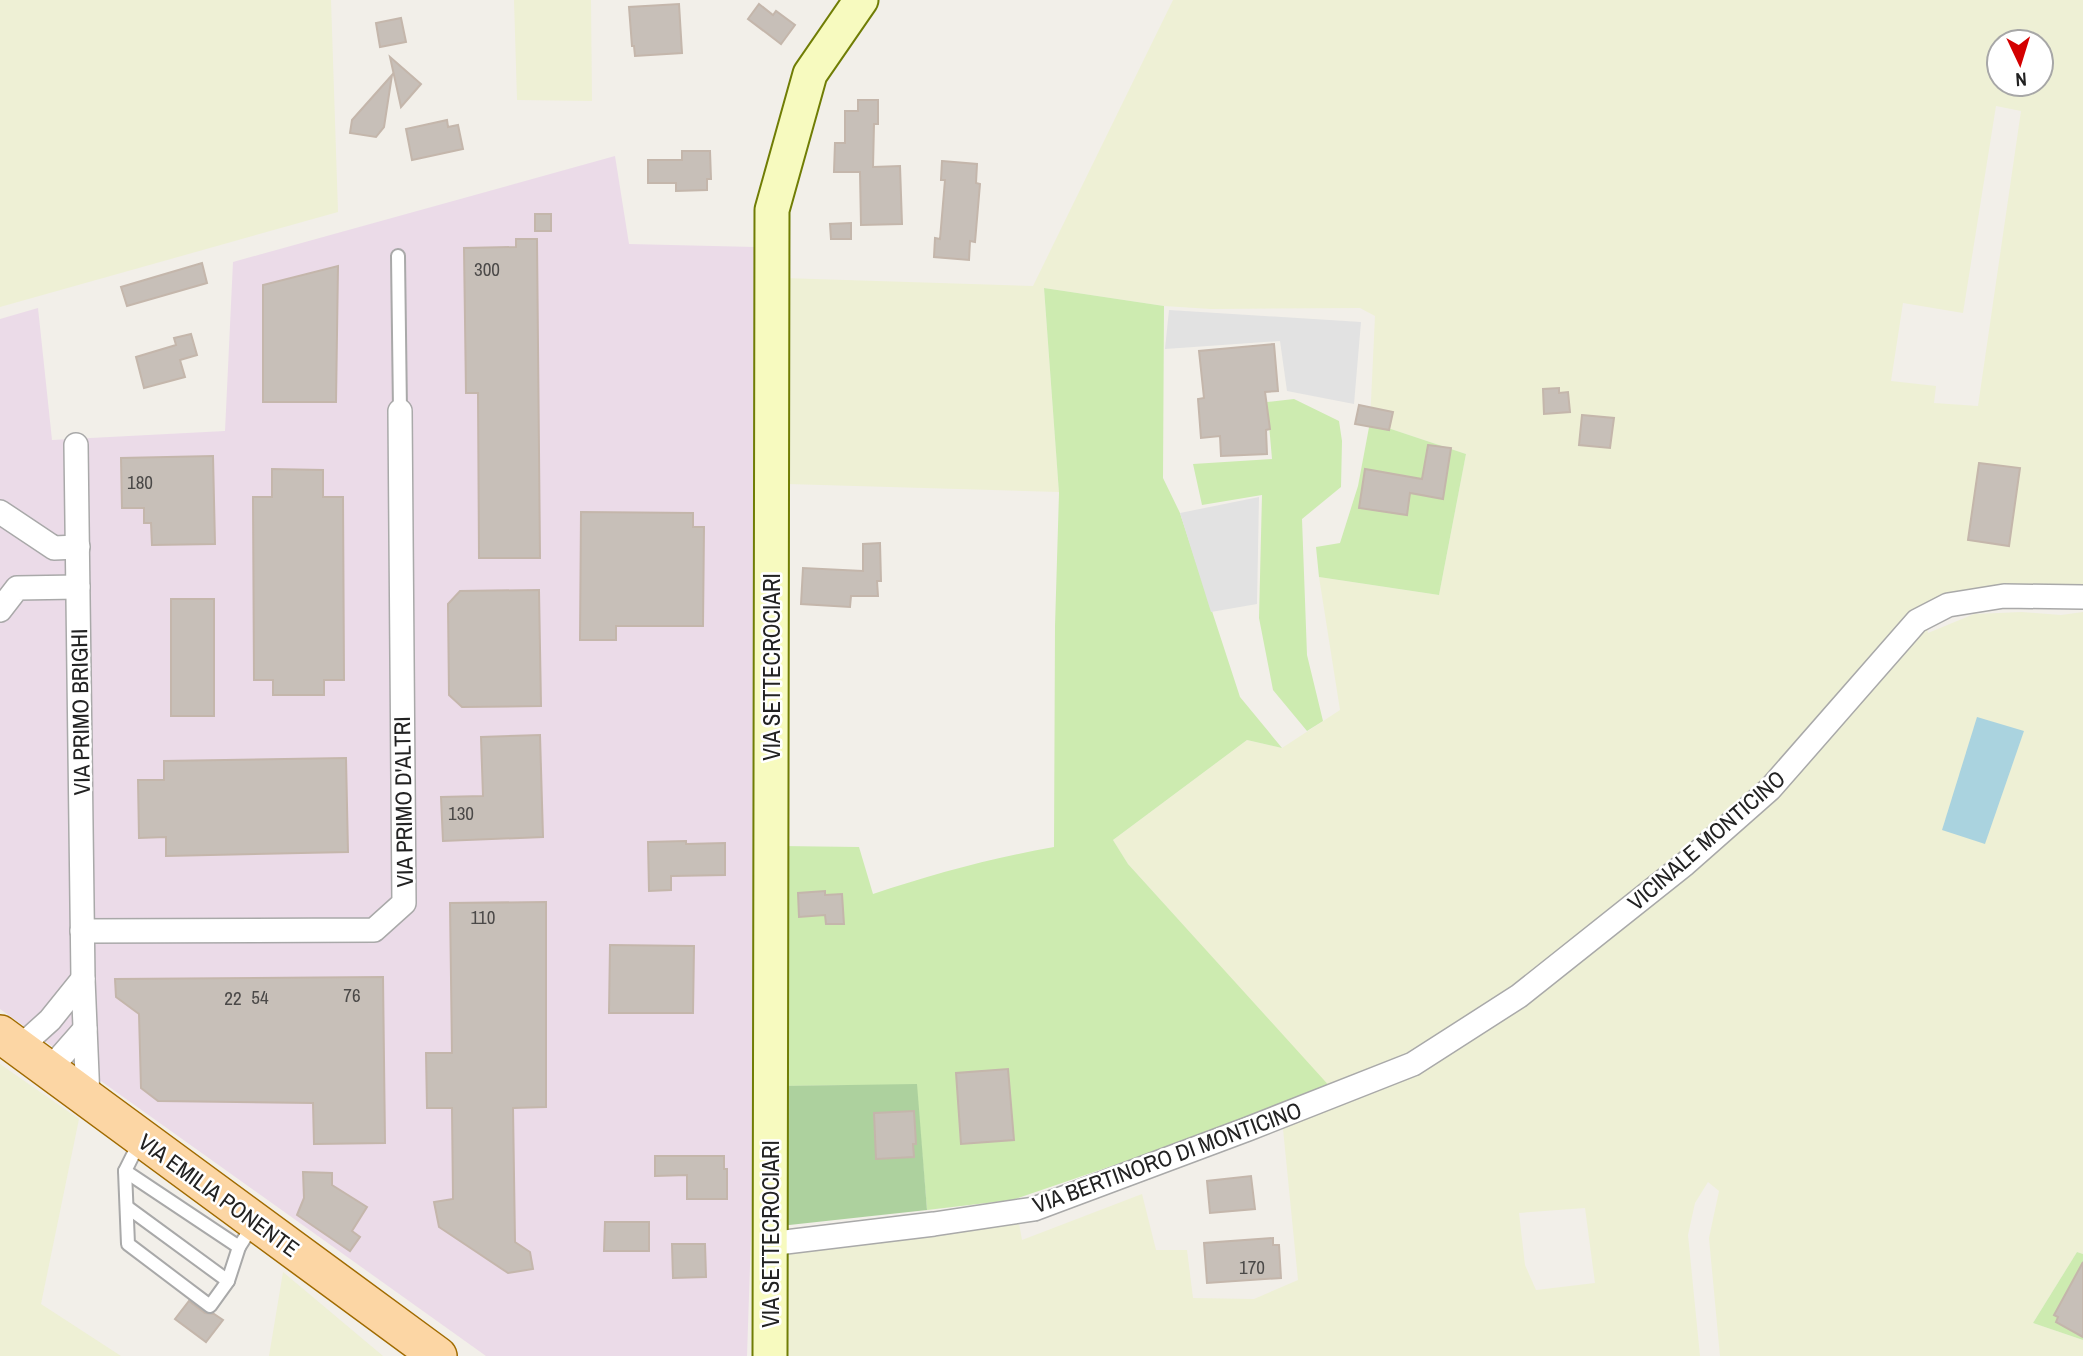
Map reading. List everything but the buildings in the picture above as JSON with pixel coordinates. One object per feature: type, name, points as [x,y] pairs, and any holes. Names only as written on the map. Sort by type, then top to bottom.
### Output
[{"type":"main road","name":"VIA SETTECROCIARI","points":[[770,1356],[772,210],[810,74],[861,0]]},
{"type":"main road","name":"VIA EMILIA PONENTE","points":[[10,1041],[141,1138],[247,1234],[438,1356]]},
{"type":"street","name":"VIA PRIMO D'ALTRI","points":[[82,931],[374,930],[404,903],[400,411]]},
{"type":"street","name":"VIA PRIMO BRIGHI","points":[[76,445],[82,931],[88,1099]]},
{"type":"street","points":[[0,512],[54,548],[78,547]]},
{"type":"street","points":[[0,610],[17,588],[78,587]]},
{"type":"street","name":"VICINALE MONTICINO","points":[[1355,1088],[1413,1064],[1519,996],[1685,864],[1770,789],[1917,621],[1948,605],[2004,596],[2083,597]]},
{"type":"street","points":[[10,1041],[50,1020],[83,979]]},
{"type":"street","points":[[49,1070],[50,1020]]},
{"type":"street","points":[[49,1070],[85,1029]]},
{"type":"street","name":"VIA BERTINORO DI MONTICINO","points":[[769,1244],[1034,1209],[1355,1088]]},
{"type":"lane","points":[[398,256],[400,411]]},
{"type":"lane","points":[[125,1171],[247,1234],[228,1281],[210,1306],[128,1244],[125,1171],[141,1138]]},
{"type":"lane","points":[[127,1207],[228,1281]]},
{"type":"shaded area","points":[[615,156],[629,244],[755,247],[754,1146],[747,1356],[486,1356],[0,1009],[0,319],[38,308],[52,440],[225,431],[233,262]]},
{"type":"shaded area","points":[[1169,310],[1361,322],[1354,404],[1287,391],[1280,341],[1165,349]]},
{"type":"shaded area","points":[[1259,497],[1257,604],[1211,612],[1180,513]]},
{"type":"green space","points":[[0,0],[331,0],[338,212],[0,307]]},
{"type":"green space","points":[[514,0],[591,0],[592,101],[517,100]]},
{"type":"green space","points":[[1173,0],[2083,0],[2083,591],[2039,584],[1954,594],[1922,606],[1928,633],[1974,614],[2022,612],[2061,615],[2083,612],[2083,1254],[2077,1252],[2033,1323],[2083,1340],[2083,1356],[1720,1356],[1709,1238],[1719,1191],[1708,1182],[1695,1203],[1688,1235],[1700,1356],[785,1356],[779,1251],[1019,1223],[1022,1240],[1142,1194],[1156,1250],[1187,1250],[1193,1298],[1254,1299],[1298,1280],[1283,1129],[1342,1101],[1128,864],[1113,840],[1247,740],[1282,748],[1340,710],[1319,577],[1439,595],[1466,454],[1370,422],[1375,316],[1360,308],[1211,309],[1164,306],[1044,288],[1059,492],[787,484],[783,278],[1033,286]],"holes":[[[1996,106],[2021,111],[1978,406],[1934,403],[1936,386],[1891,381],[1903,303],[1963,313]],[[1585,1208],[1595,1283],[1536,1290],[1525,1265],[1519,1213]]]},
{"type":"green space","points":[[1044,288],[1164,306],[1163,478],[1180,513],[1240,697],[1282,748],[1247,740],[1113,840],[1128,864],[1333,1090],[1012,1200],[927,1210],[916,1085],[779,1086],[781,846],[859,847],[873,894],[963,867],[1054,847],[1055,626],[1059,493]]},
{"type":"green space","points":[[1294,399],[1339,421],[1342,441],[1341,487],[1302,519],[1307,655],[1323,721],[1307,731],[1273,690],[1259,618],[1262,495],[1202,505],[1193,464],[1272,459],[1267,402]]},
{"type":"green space","points":[[1370,422],[1466,454],[1439,595],[1319,577],[1316,547],[1340,543],[1358,486]]},
{"type":"green space","points":[[0,1064],[79,1119],[41,1304],[121,1356],[0,1356]]},
{"type":"green space","points":[[917,1084],[927,1210],[780,1226],[779,1086]]},
{"type":"green space","points":[[2077,1252],[2083,1254],[2083,1340],[2033,1323]]},
{"type":"green space","points":[[283,1272],[383,1356],[269,1356]]},
{"type":"water","points":[[1977,717],[2024,731],[1985,844],[1942,830]]}]
